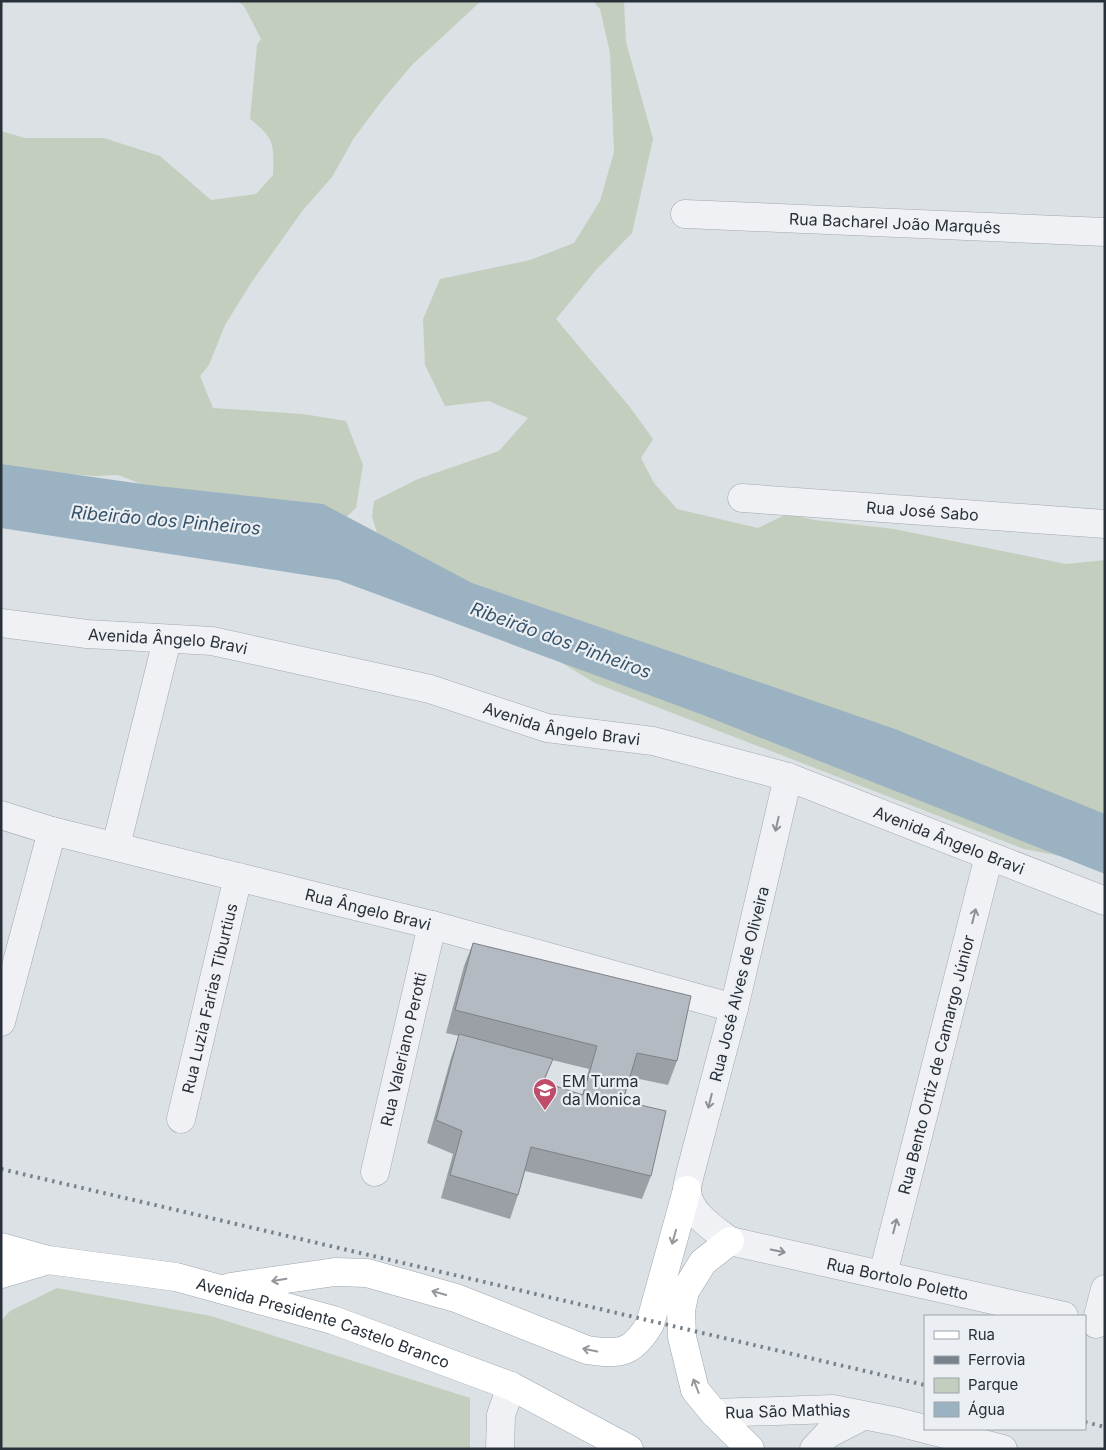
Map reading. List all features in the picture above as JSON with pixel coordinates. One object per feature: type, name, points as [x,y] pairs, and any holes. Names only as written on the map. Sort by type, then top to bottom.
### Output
[{"type":"main road","points":[[220,1289],[334,1272],[368,1273],[456,1298],[587,1350],[608,1354],[625,1351],[640,1341],[650,1324],[687,1190]]},
{"type":"main road","points":[[730,1241],[703,1262],[685,1291],[680,1310],[682,1337],[696,1390],[714,1414],[750,1449]]},
{"type":"main road","name":"Avenida Presidente Castelo Branco","points":[[1,1247],[48,1260],[176,1277],[333,1320],[512,1386],[629,1449]]},
{"type":"main road","points":[[1,1261],[48,1260]]},
{"type":"main road","points":[[1,1274],[48,1260]]},
{"type":"street","name":"Rua Bacharel João Marquês","points":[[685,214],[1105,232]]},
{"type":"street","name":"Rua José Sabo","points":[[742,498],[1105,524]]},
{"type":"street","name":"Avenida Ângelo Bravi","points":[[1,623],[87,634],[167,640],[212,641],[430,689],[547,728],[653,741],[788,777],[1105,902]]},
{"type":"street","points":[[116,846],[167,640]]},
{"type":"street","name":"Rua José Alves de Oliveira","points":[[687,1190],[734,1008],[788,777]]},
{"type":"street","name":"Rua Ângelo Bravi","points":[[1,815],[52,831],[432,925],[734,1008]]},
{"type":"street","points":[[1,1022],[52,831]]},
{"type":"street","name":"Rua Bento Ortiz de Camargo Júnior","points":[[883,1274],[989,856]]},
{"type":"street","name":"Rua Luzia Farias Tiburtius","points":[[181,1119],[238,877]]},
{"type":"street","name":"Rua Valeriano Perotti","points":[[375,1172],[432,925]]},
{"type":"street","points":[[687,1190],[692,1207],[702,1218],[730,1241]]},
{"type":"street","name":"Rua Bortolo Poletto","points":[[730,1241],[1060,1315]]},
{"type":"street","points":[[1095,1324],[1105,1289]]},
{"type":"street","points":[[500,1449],[502,1415],[512,1386]]},
{"type":"street","name":"Rua São Mathias","points":[[714,1414],[833,1410],[924,1429]]},
{"type":"street","name":"Rua São Mathias","points":[[814,1449],[828,1434],[861,1416]]},
{"type":"street","name":"Rua São Mathias","points":[[929,1430],[1003,1449]]},
{"type":"green space","points":[[237,1],[481,1],[412,65],[354,138],[332,177],[303,210],[251,283],[225,325],[209,365],[200,376],[213,408],[303,414],[346,421],[363,465],[356,508],[324,538],[149,487],[118,475],[95,476],[1,468],[1,131],[25,138],[104,138],[160,156],[211,200],[256,194],[273,175],[273,149],[269,137],[250,119],[257,45],[261,39],[244,6]]},
{"type":"green space","points":[[593,1],[624,1],[626,42],[653,139],[632,233],[596,270],[556,319],[629,406],[653,439],[641,458],[654,483],[677,509],[758,528],[787,514],[815,520],[894,529],[1066,564],[1105,560],[1105,856],[1060,856],[1024,849],[595,683],[509,631],[390,573],[372,517],[374,501],[418,479],[499,451],[528,418],[489,401],[445,406],[425,365],[423,319],[440,279],[530,260],[574,243],[600,201],[614,152],[610,53],[600,9]]},
{"type":"green space","points":[[57,1288],[211,1316],[470,1398],[470,1449],[1,1449],[1,1321],[10,1311]]},
{"type":"water","name":"Ribeirão dos Pinheiros","points":[[1,464],[149,485],[323,504],[472,583],[895,729],[1105,814],[1105,874],[703,715],[338,580],[1,528]]},
{"type":"building","name":"EM Turma da Monica","points":[[473,943],[691,996],[677,1061],[637,1053],[623,1101],[666,1111],[651,1176],[531,1147],[518,1195],[450,1175],[462,1131],[436,1120],[459,1034],[553,1059],[543,1082],[583,1095],[597,1046],[455,1010]]},
{"type":"railway","points":[[1,1169],[924,1385]]},
{"type":"railway","points":[[1086,1422],[1105,1427]]},
{"type":"place","name":"EM Turma da Monica","points":[[545,1111]]}]
